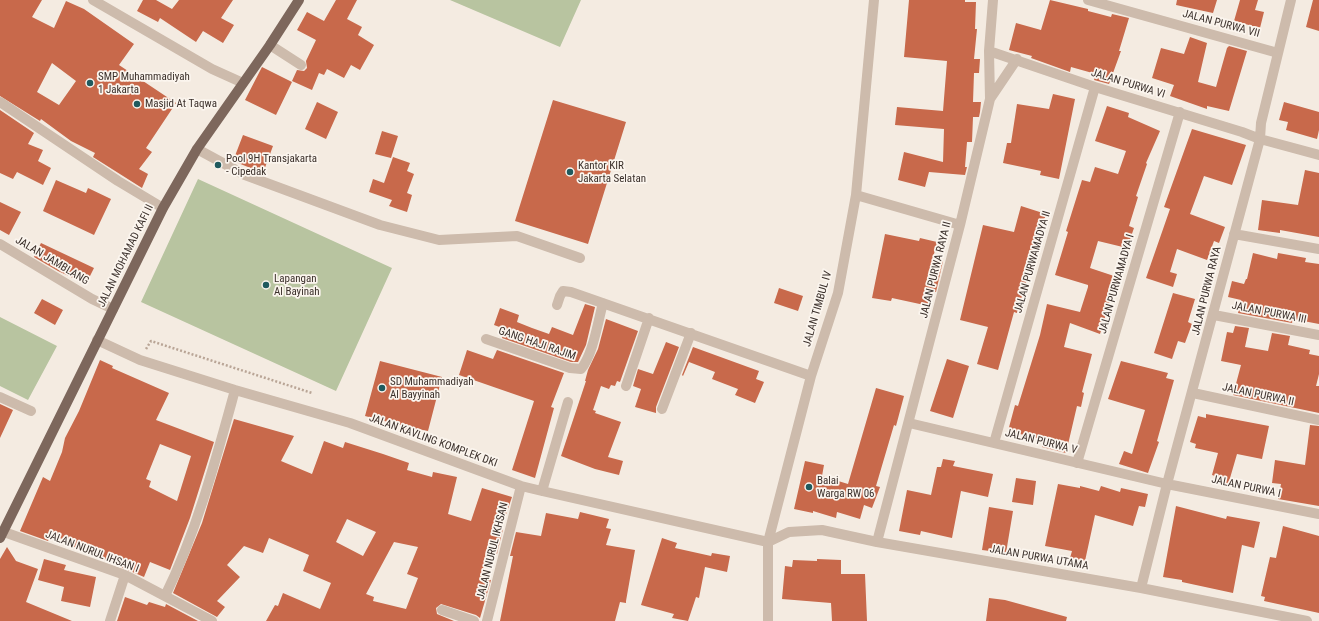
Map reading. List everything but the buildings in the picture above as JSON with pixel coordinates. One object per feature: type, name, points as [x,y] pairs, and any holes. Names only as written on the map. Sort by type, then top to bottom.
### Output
[{"type":"main road","name":"JALAN MOHAMAD KAFI II","points":[[2,528],[97,340],[109,308],[196,149],[239,82],[270,45],[299,0]]},
{"type":"street","points":[[93,0],[212,69],[239,82]]},
{"type":"street","name":"JALAN TIMBUL IV","points":[[768,621],[768,542],[811,376],[838,293],[856,195],[874,0]]},
{"type":"street","name":"JALAN PURWA RAYA II","points":[[877,542],[960,225],[990,99],[988,51],[993,0]]},
{"type":"street","name":"JALAN PURWA VII","points":[[1088,0],[1278,53]]},
{"type":"street","name":"JALAN PURWA RAYA","points":[[1141,588],[1167,484],[1193,393],[1260,140],[1261,123],[1291,0]]},
{"type":"street","points":[[270,45],[301,65]]},
{"type":"street","name":"JALAN PURWA VI","points":[[988,51],[1017,59],[1095,87],[1242,132],[1260,140],[1319,154]]},
{"type":"street","points":[[990,99],[1017,59]]},
{"type":"street","name":"JALAN PURWAMADYA II","points":[[994,443],[1095,87]]},
{"type":"street","points":[[0,102],[118,181],[163,208]]},
{"type":"street","name":"JALAN PURWAMADYA I","points":[[1077,463],[1180,112]]},
{"type":"street","points":[[196,149],[245,175],[380,225],[439,240],[517,236],[580,258]]},
{"type":"street","points":[[856,195],[960,225]]},
{"type":"street","points":[[1234,234],[1319,249]]},
{"type":"street","name":"JALAN JAMBLANG","points":[[0,244],[109,308]]},
{"type":"street","points":[[557,305],[563,291],[572,292],[811,376]]},
{"type":"street","name":"GANG HAJI RAJIM","points":[[486,339],[570,368],[581,369],[589,352],[603,303]]},
{"type":"street","name":"JALAN PURWA III","points":[[1214,315],[1319,335]]},
{"type":"street","points":[[626,386],[649,318]]},
{"type":"street","points":[[662,409],[691,333]]},
{"type":"street","name":"JALAN KAVLING KOMPLEK DKI","points":[[97,340],[140,360],[234,390],[350,423],[521,486],[542,492],[768,542]]},
{"type":"street","points":[[166,596],[195,524],[220,446],[234,390]]},
{"type":"street","name":"JALAN PURWA II","points":[[1193,393],[1319,420]]},
{"type":"street","points":[[0,397],[31,411]]},
{"type":"street","points":[[542,492],[568,402]]},
{"type":"street","name":"JALAN PURWA V","points":[[909,423],[1167,484]]},
{"type":"street","name":"JALAN PURWA I","points":[[1167,484],[1319,514]]},
{"type":"street","name":"JALAN NURUL IKHSAN","points":[[487,621],[521,486]]},
{"type":"street","name":"JALAN NURUL IHSAN I","points":[[2,528],[125,575],[212,621]]},
{"type":"street","name":"JALAN PURWA UTAMA","points":[[768,542],[789,532],[822,530],[877,542],[1141,588],[1308,621]]},
{"type":"street","points":[[110,621],[125,575]]},
{"type":"street","points":[[442,610],[474,621]]},
{"type":"path","points":[[140,360],[151,341],[312,393]]},
{"type":"green space","points":[[450,0],[581,0],[560,47]]},
{"type":"green space","name":"Lapangan Al Bayinah","points":[[198,179],[392,268],[336,391],[141,302]]},
{"type":"green space","points":[[0,317],[57,346],[28,400],[0,386]]},
{"type":"place","name":"SMP Muhammadiyah 1 Jakarta","points":[[90,83]]},
{"type":"place","name":"Masjid At Taqwa","points":[[137,104]]},
{"type":"place","name":"Pool 9H Transjakarta - Cipedak","points":[[218,165]]},
{"type":"place","name":"Kantor KIR Jakarta Selatan","points":[[570,172]]},
{"type":"place","name":"Lapangan Al Bayinah","points":[[266,285]]},
{"type":"place","name":"SD Muhammadiyah Al Bayyinah","points":[[382,388]]},
{"type":"place","name":"Balai Warga RW 06","points":[[809,487]]}]
